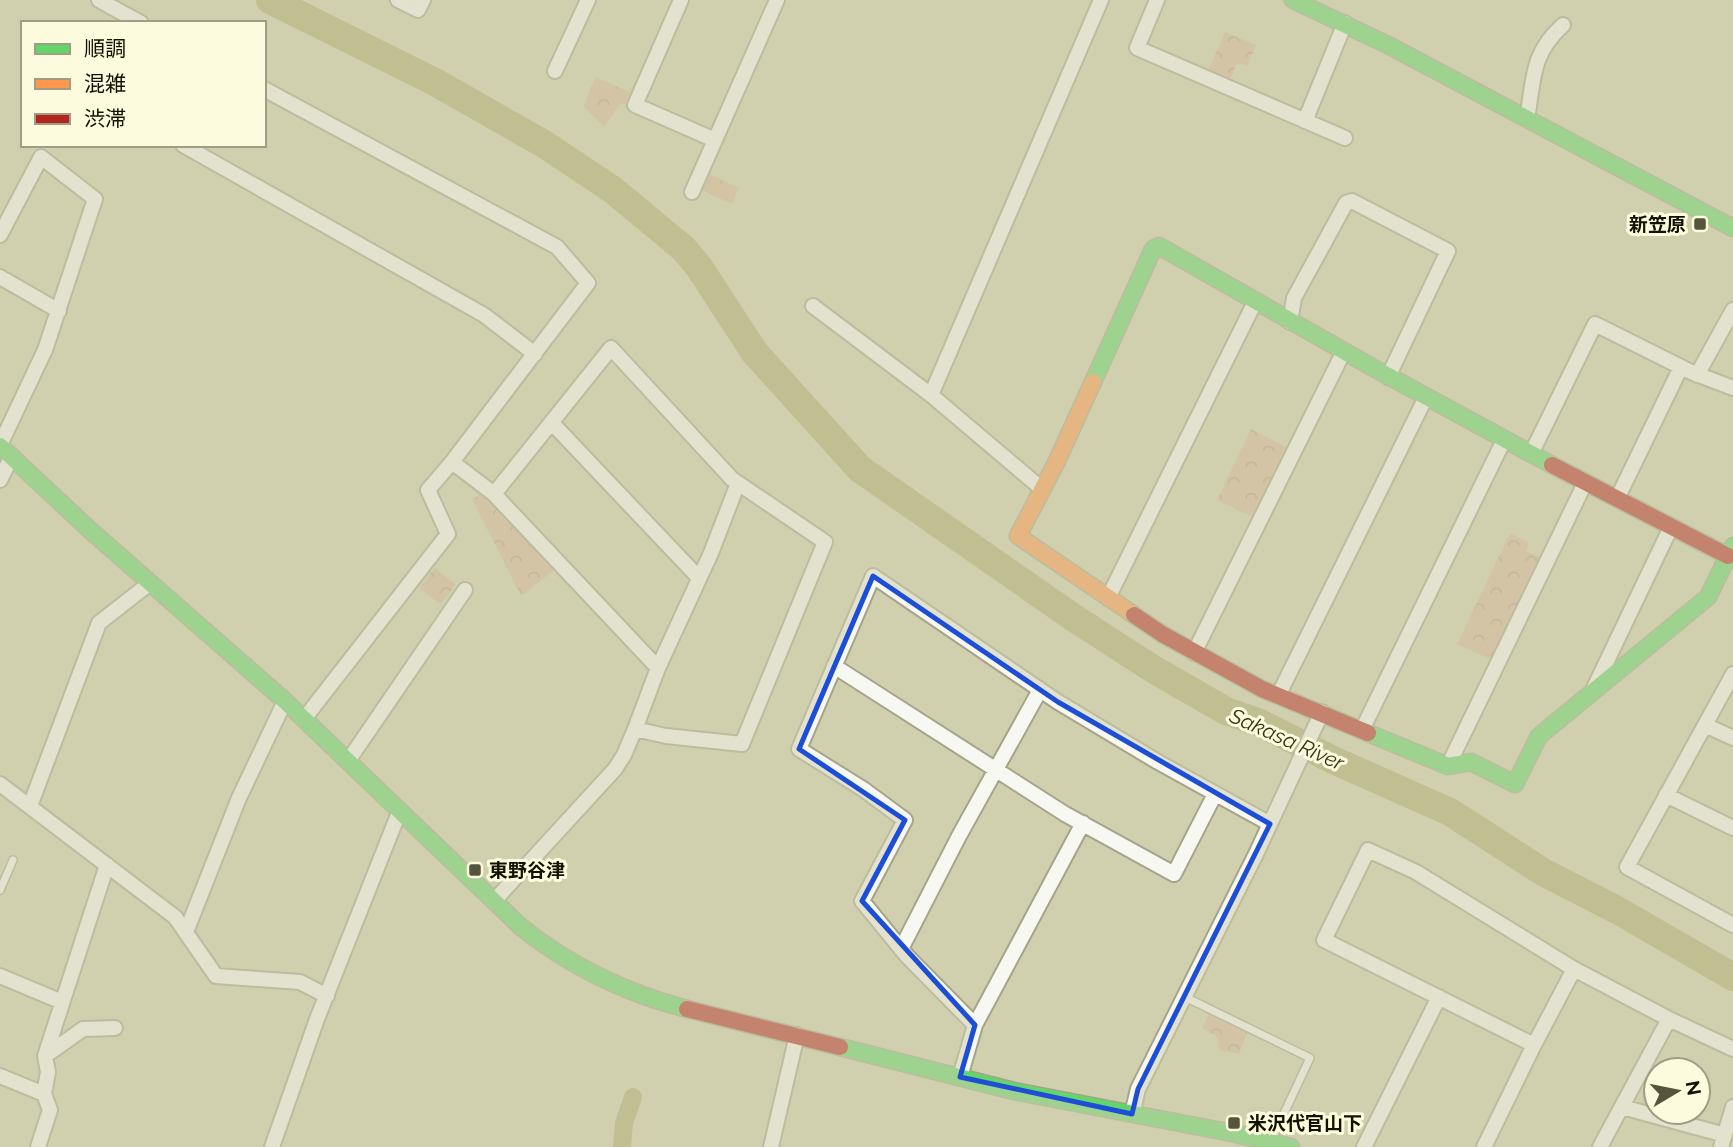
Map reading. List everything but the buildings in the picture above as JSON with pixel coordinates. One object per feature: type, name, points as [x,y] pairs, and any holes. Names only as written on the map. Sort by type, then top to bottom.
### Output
[{"type":"street","points":[[99,0],[122,19]]},
{"type":"street","points":[[398,0],[418,10],[423,0]]},
{"type":"street","points":[[555,71],[588,0]]},
{"type":"street","points":[[681,0],[635,105],[715,140]]},
{"type":"street","points":[[692,192],[777,0]]},
{"type":"street","points":[[930,395],[1101,0]]},
{"type":"street","points":[[1157,0],[1137,48],[1345,138]]},
{"type":"street","points":[[1293,0],[1345,23],[1733,228]]},
{"type":"street","points":[[1305,121],[1345,23]]},
{"type":"street","points":[[1527,119],[1538,54],[1548,38],[1563,25]]},
{"type":"street","points":[[266,90],[557,247],[588,283],[452,463],[428,490],[448,534],[304,719]]},
{"type":"street","points":[[187,147],[484,315],[534,354]]},
{"type":"street","points":[[0,235],[45,151],[94,199],[45,350],[4,449],[0,480]]},
{"type":"street","points":[[1290,322],[1294,298],[1346,203],[1352,201],[1448,251],[1388,377]]},
{"type":"street","points":[[1159,247],[1290,322],[1585,483],[1671,527],[1732,549],[1708,597],[1539,736],[1515,783],[1471,762],[1448,766],[1362,730],[1319,719],[1279,694],[1262,689],[1194,653],[1018,536],[1153,249],[1159,247]]},
{"type":"street","points":[[0,277],[59,311]]},
{"type":"street","points":[[1108,598],[1255,302]]},
{"type":"street","points":[[813,306],[930,395],[1042,489]]},
{"type":"street","points":[[1697,375],[1733,310]]},
{"type":"street","points":[[1531,454],[1595,324],[1697,375],[1733,388]]},
{"type":"street","points":[[494,494],[611,348],[738,483],[825,542],[742,744],[666,736],[635,729]]},
{"type":"street","points":[[1194,653],[1343,353]]},
{"type":"street","points":[[1617,499],[1681,367]]},
{"type":"street","points":[[1279,694],[1426,397]]},
{"type":"street","points":[[552,423],[699,578]]},
{"type":"street","points":[[1362,730],[1504,440]]},
{"type":"street","points":[[4,449],[150,583],[285,701],[521,927],[552,952],[591,974],[661,1002],[1014,1091],[1291,1147]]},
{"type":"street","points":[[452,463],[494,494],[659,668]]},
{"type":"street","points":[[494,901],[624,755],[738,483]]},
{"type":"street","points":[[1448,766],[1585,483]]},
{"type":"street","points":[[1591,694],[1671,527]]},
{"type":"street","points":[[975,1025],[901,949],[862,901],[905,820],[863,789],[799,749],[873,576],[1040,690],[1158,762],[1270,824]]},
{"type":"street","points":[[30,806],[99,623],[150,583]]},
{"type":"street","points":[[348,761],[465,590]]},
{"type":"street","points":[[834,667],[995,770],[1174,874],[1215,794]]},
{"type":"street","points":[[1733,674],[1627,867],[1733,925]]},
{"type":"street","points":[[901,949],[1040,690]]},
{"type":"street","points":[[186,932],[239,798],[285,701]]},
{"type":"street","points":[[1132,1114],[1138,1089],[1270,824],[1319,719]]},
{"type":"street","points":[[1705,725],[1733,738]]},
{"type":"street","points":[[0,783],[166,910],[186,932],[216,976],[300,982],[327,996]]},
{"type":"street","points":[[1666,795],[1733,828]]},
{"type":"street","points":[[272,1147],[327,996],[400,810]]},
{"type":"street","points":[[960,1077],[975,1025],[1083,823]]},
{"type":"street","points":[[1534,1045],[1324,940],[1368,850],[1416,872],[1574,969],[1733,1049]]},
{"type":"street","points":[[38,1147],[50,1110],[44,1094],[48,1072],[45,1056],[107,864]]},
{"type":"street","points":[[1484,1147],[1574,969]]},
{"type":"street","points":[[0,976],[62,1002]]},
{"type":"street","points":[[1364,1147],[1438,997]]},
{"type":"street","points":[[1600,1147],[1669,1019]]},
{"type":"street","points":[[45,1056],[83,1028],[115,1028]]},
{"type":"street","points":[[771,1147],[797,1035]]},
{"type":"street","points":[[0,1076],[44,1094]]},
{"type":"street","points":[[1622,1107],[1723,1141],[1733,1107]]},
{"type":"lane","points":[[0,890],[13,860]]},
{"type":"lane","points":[[1185,997],[1310,1058],[1270,1141]]},
{"type":"highlighted area","points":[[873,576],[1058,702],[1270,824],[1138,1089],[1132,1114],[960,1077],[975,1025],[862,901],[905,820],[799,749]]},
{"type":"green space","points":[[1225,32],[1256,45],[1247,66],[1237,63],[1230,80],[1208,71]]},
{"type":"green space","points":[[596,77],[630,92],[625,104],[620,104],[604,127],[583,106]]},
{"type":"green space","points":[[709,174],[739,188],[732,204],[701,190]]},
{"type":"green space","points":[[1251,429],[1290,449],[1256,519],[1217,500]]},
{"type":"green space","points":[[484,493],[557,568],[521,596],[472,499]]},
{"type":"green space","points":[[1510,533],[1529,543],[1526,551],[1543,559],[1494,661],[1457,644]]},
{"type":"green space","points":[[435,568],[456,585],[440,604],[419,588]]},
{"type":"green space","points":[[1209,1014],[1247,1033],[1239,1054],[1219,1050],[1218,1037],[1202,1028]]},
{"type":"waterway","name":"Sakasa River","points":[[270,0],[435,82],[544,144],[613,190],[684,249],[699,267],[755,353],[860,469],[1074,618],[1153,669],[1226,711],[1260,723],[1333,760],[1450,812],[1543,872],[1617,910],[1733,977]]},
{"type":"waterway","points":[[622,1147],[624,1123],[633,1097]]},
{"type":"traffic: fast","points":[[1293,0],[1388,45],[1733,228]]},
{"type":"traffic: fast","points":[[1093,382],[1153,249],[1159,246],[1370,366],[1552,465]]},
{"type":"traffic: fast","points":[[0,446],[91,531],[285,701],[521,927],[559,954],[620,987],[687,1009]]},
{"type":"traffic: fast","points":[[1368,733],[1448,766],[1471,762],[1515,784],[1539,736],[1708,597],[1733,546]]},
{"type":"traffic: fast","points":[[840,1047],[1014,1091],[1291,1147]]},
{"type":"traffic: slow","points":[[1093,382],[1056,463],[1018,536],[1134,615]]},
{"type":"traffic: jam","points":[[1552,465],[1728,556]]},
{"type":"traffic: jam","points":[[1134,615],[1162,634],[1262,689],[1368,733]]},
{"type":"traffic: jam","points":[[687,1009],[840,1047]]},
{"type":"place","name":"新笠原","points":[[1700,224]]},
{"type":"place","name":"東野谷津","points":[[475,870]]},
{"type":"place","name":"米沢代官山下","points":[[1234,1123]]}]
